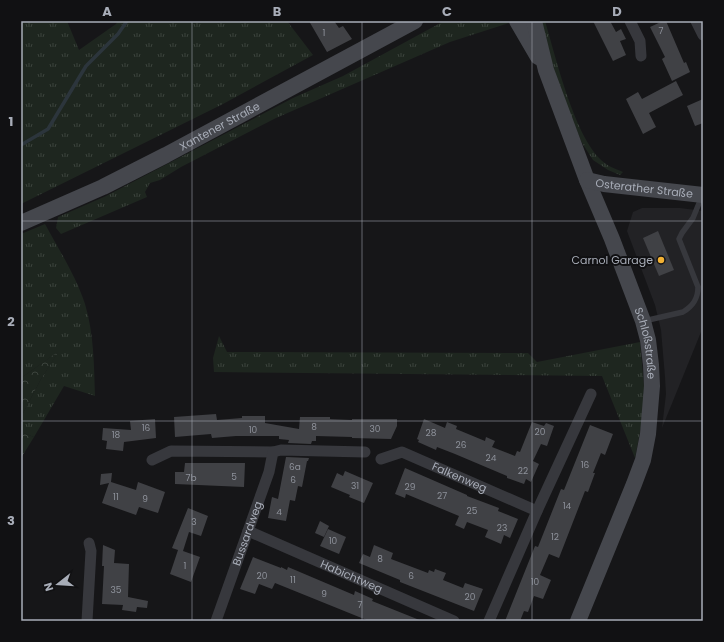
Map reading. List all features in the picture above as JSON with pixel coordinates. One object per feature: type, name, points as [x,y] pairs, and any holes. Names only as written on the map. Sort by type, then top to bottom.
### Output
[{"type":"main road","name":"Xantener Straße","points":[[21,223],[103,187],[166,155],[415,21]]},
{"type":"main road","name":"Schloßstraße","points":[[517,21],[546,70]]},
{"type":"main road","name":"Schloßstraße","points":[[534,21],[546,70],[587,180],[612,239],[643,321],[648,340],[652,386],[648,434],[634,484],[578,621]]},
{"type":"main road","name":"Osterather Straße","points":[[587,180],[604,184],[702,195]]},
{"type":"street","points":[[630,21],[640,41],[641,56]]},
{"type":"street","points":[[696,21],[703,35]]},
{"type":"street","points":[[489,621],[537,511],[591,394]]},
{"type":"street","points":[[152,460],[171,451],[273,452],[281,450],[365,452]]},
{"type":"street","name":"Bussardweg","points":[[217,618],[269,472],[273,452]]},
{"type":"street","name":"Falkenweg","points":[[381,459],[402,452],[537,511]]},
{"type":"street","name":"Habichtweg","points":[[248,532],[454,621]]},
{"type":"street","points":[[87,621],[91,551],[88,543]]},
{"type":"lane","points":[[643,321],[683,312],[694,302],[698,294],[698,287],[679,239],[693,218],[702,195]]},
{"type":"shaded area","points":[[642,208],[680,208],[703,211],[703,327],[662,428],[666,394],[661,330],[655,305],[627,231],[633,212]]},
{"type":"green space","points":[[21,21],[67,21],[79,50],[116,24],[118,21],[287,21],[313,55],[223,104],[21,204]]},
{"type":"green space","points":[[444,21],[507,21],[509,23],[450,42],[276,118],[181,167],[160,180],[150,183],[145,192],[147,197],[61,234],[56,228],[58,217],[106,196],[293,98],[343,76]]},
{"type":"green space","points":[[539,21],[545,21],[560,75],[582,133],[591,148],[603,162],[623,172],[620,175],[608,170],[593,160],[582,143],[563,98]]},
{"type":"green space","points":[[45,224],[72,273],[85,304],[92,338],[95,396],[64,386],[34,437],[21,432],[21,417],[41,379],[58,352],[21,378],[21,234]]},
{"type":"green space","points":[[219,336],[227,352],[528,353],[537,362],[640,342],[644,386],[643,417],[635,458],[602,376],[214,372],[213,358]]},
{"type":"green space","points":[[59,351],[41,379],[21,417],[21,378]]},
{"type":"green space","points":[[21,432],[34,437],[21,458]]},
{"type":"building","points":[[309,21],[334,21],[339,28],[343,26],[352,39],[327,52]]},
{"type":"building","points":[[593,21],[610,21],[616,32],[621,29],[626,39],[620,41],[626,55],[613,61]]},
{"type":"building","points":[[666,21],[684,63],[686,62],[690,72],[672,81],[662,59],[665,57],[650,27]]},
{"type":"building","points":[[676,81],[683,95],[649,113],[656,127],[643,134],[626,99],[638,92],[642,99]]},
{"type":"building","points":[[703,99],[703,123],[695,126],[687,106]]},
{"type":"building","name":"Carnol Garage","points":[[658,231],[674,270],[659,276],[643,238]]},
{"type":"building","points":[[216,414],[217,420],[242,418],[242,416],[265,416],[265,423],[299,429],[300,417],[330,417],[330,419],[352,420],[397,419],[397,426],[391,439],[316,436],[316,441],[312,441],[311,444],[288,443],[289,440],[279,439],[279,436],[236,436],[212,438],[211,434],[175,437],[174,417]]},
{"type":"building","points":[[155,419],[156,438],[124,442],[123,451],[106,449],[107,441],[102,440],[103,428],[131,430],[130,421]]},
{"type":"building","points":[[424,419],[445,428],[447,422],[457,426],[456,429],[485,441],[486,437],[495,441],[492,447],[515,456],[517,451],[520,452],[532,422],[544,426],[546,423],[554,426],[547,446],[541,444],[533,461],[539,464],[531,482],[526,479],[524,484],[507,478],[507,476],[455,454],[437,447],[436,450],[418,442],[419,440],[417,439]]},
{"type":"building","points":[[590,425],[613,434],[605,455],[601,453],[593,473],[595,473],[588,492],[585,491],[559,558],[549,554],[540,575],[551,580],[543,599],[534,596],[528,612],[524,611],[520,621],[505,621],[535,546],[538,547],[561,489],[564,490]]},
{"type":"building","points":[[286,457],[309,458],[307,461],[302,487],[298,486],[295,501],[290,500],[286,521],[268,518],[272,497],[278,499]]},
{"type":"building","points":[[185,463],[245,463],[244,487],[175,484],[175,472],[184,472]]},
{"type":"building","points":[[405,468],[467,496],[499,508],[498,511],[518,519],[510,538],[504,535],[501,544],[485,537],[488,530],[467,522],[464,529],[455,525],[459,516],[406,494],[405,498],[395,494]]},
{"type":"building","points":[[345,471],[373,483],[364,503],[331,487],[337,473],[343,476]]},
{"type":"building","points":[[112,473],[111,482],[136,490],[138,482],[165,492],[158,513],[139,507],[136,515],[102,503],[109,483],[100,485],[101,474]]},
{"type":"building","points":[[188,508],[208,516],[201,536],[189,532],[183,551],[200,557],[191,582],[170,574],[178,550],[172,548]]},
{"type":"building","points":[[320,521],[329,526],[324,537],[315,533]]},
{"type":"building","points":[[328,529],[346,537],[339,554],[320,546]]},
{"type":"building","points":[[103,545],[115,550],[114,563],[129,564],[128,597],[148,601],[147,608],[137,607],[136,612],[122,610],[123,605],[102,604],[104,566],[102,566]]},
{"type":"building","points":[[374,545],[393,553],[391,559],[428,573],[429,570],[434,572],[435,569],[446,573],[443,580],[463,588],[465,583],[483,589],[474,611],[400,582],[400,580],[359,563],[363,554],[370,557]]},
{"type":"building","points":[[253,557],[287,570],[288,567],[354,595],[355,591],[373,599],[372,601],[422,621],[369,621],[275,583],[272,589],[259,584],[255,594],[240,589]]},
{"type":"waterway","points":[[21,145],[48,129],[86,66],[118,34],[127,21]]},
{"type":"place","name":"Carnol Garage","points":[[661,260]]}]
